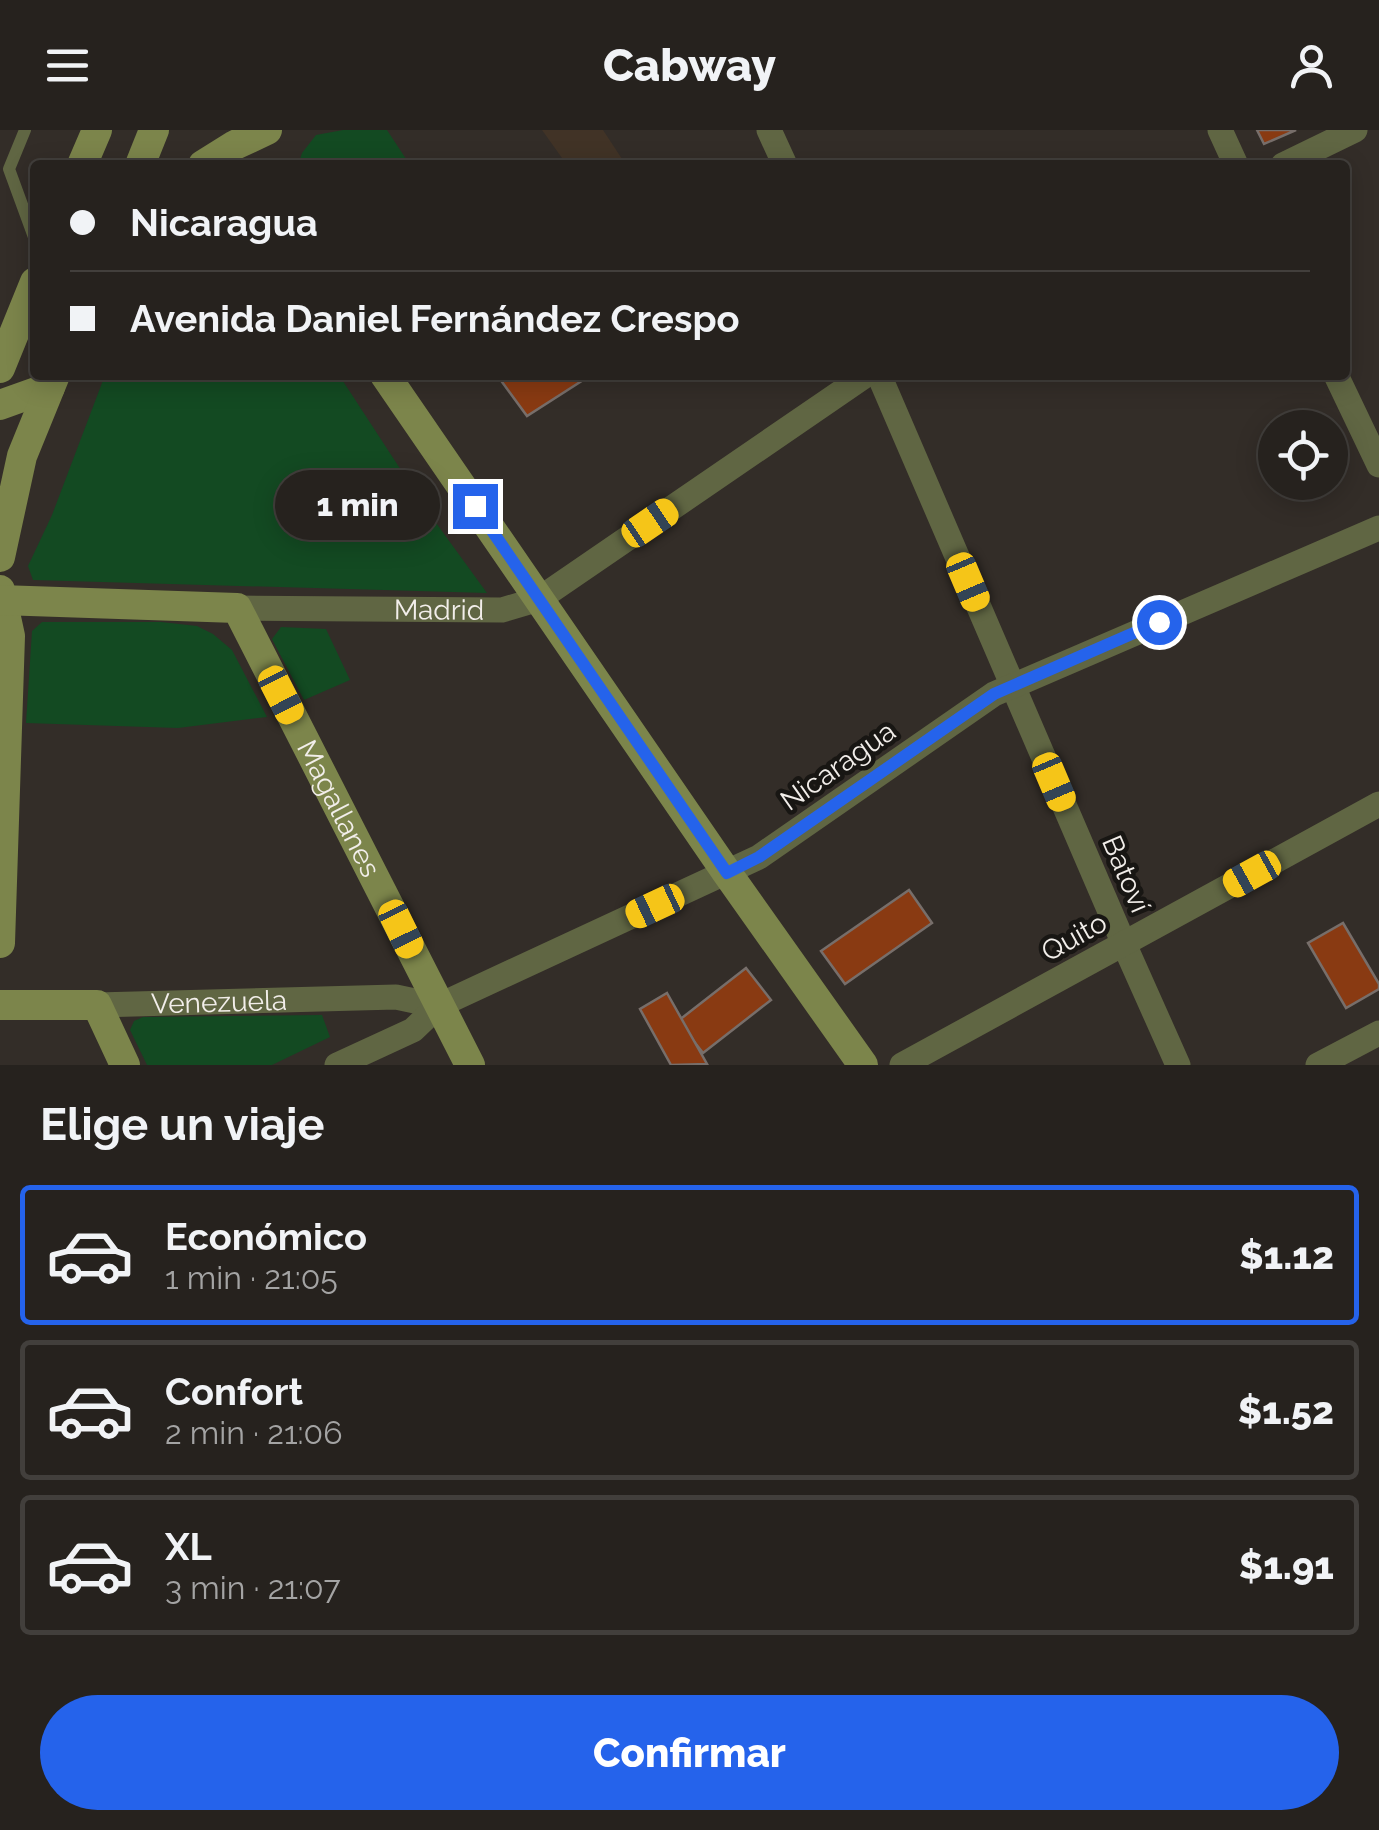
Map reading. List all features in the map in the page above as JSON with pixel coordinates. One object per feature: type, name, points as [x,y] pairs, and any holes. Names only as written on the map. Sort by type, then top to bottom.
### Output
[{"type":"street","points":[[84,160],[96,130]]},
{"type":"street","points":[[142,160],[154,130]]},
{"type":"street","points":[[212,160],[267,130]]},
{"type":"street","points":[[769,130],[783,160]]},
{"type":"street","points":[[1220,130],[1234,160]]},
{"type":"street","points":[[1293,160],[1355,130]]},
{"type":"street","points":[[0,368],[30,294]]},
{"type":"street","points":[[388,380],[863,1065]]},
{"type":"street","name":"Madrid","points":[[0,600],[236,608],[502,610],[539,599],[859,380]]},
{"type":"street","name":"Batoví","points":[[881,380],[1178,1065]]},
{"type":"street","points":[[1338,380],[1379,465]]},
{"type":"street","points":[[0,405],[53,381]]},
{"type":"street","points":[[0,557],[22,456],[53,381]]},
{"type":"street","points":[[0,486],[22,456]]},
{"type":"street","name":"Nicaragua","points":[[337,1065],[413,1030],[438,1006],[759,857],[994,694],[1379,528]]},
{"type":"street","points":[[0,590],[10,636],[0,943]]},
{"type":"street","name":"Magallanes","points":[[236,608],[470,1065]]},
{"type":"street","name":"Quito","points":[[902,1065],[1379,804]]},
{"type":"street","name":"Venezuela","points":[[0,1005],[396,997],[438,1006]]},
{"type":"street","points":[[97,1004],[125,1065]]},
{"type":"street","points":[[1318,1065],[1379,1032]]},
{"type":"lane","points":[[25,130],[10,169],[30,226]]},
{"type":"shaded area","points":[[542,130],[603,130],[623,160],[563,160]]},
{"type":"green space","points":[[343,130],[387,130],[407,160],[300,160],[316,135]]},
{"type":"green space","points":[[103,380],[342,380],[431,516],[487,593],[33,580],[28,566],[52,515]]},
{"type":"green space","points":[[42,622],[161,622],[197,626],[232,650],[267,717],[178,728],[26,723],[32,631]]},
{"type":"green space","points":[[281,627],[326,629],[350,680],[304,700],[272,639]]},
{"type":"green space","points":[[322,1015],[330,1037],[272,1065],[147,1065],[130,1030],[134,1021],[143,1017]]},
{"type":"building","points":[[1257,130],[1296,130],[1264,144]]},
{"type":"building","points":[[501,380],[583,380],[527,416]]},
{"type":"building","points":[[909,890],[932,923],[845,984],[821,951]]},
{"type":"building","points":[[1343,923],[1379,984],[1379,989],[1346,1008],[1308,943]]},
{"type":"building","points":[[746,968],[771,1000],[703,1053],[678,1021]]},
{"type":"building","points":[[667,993],[707,1064],[671,1065],[640,1009]]},
{"type":"route","points":[[475,506],[727,873],[759,857],[994,694],[1159,622]]}]
